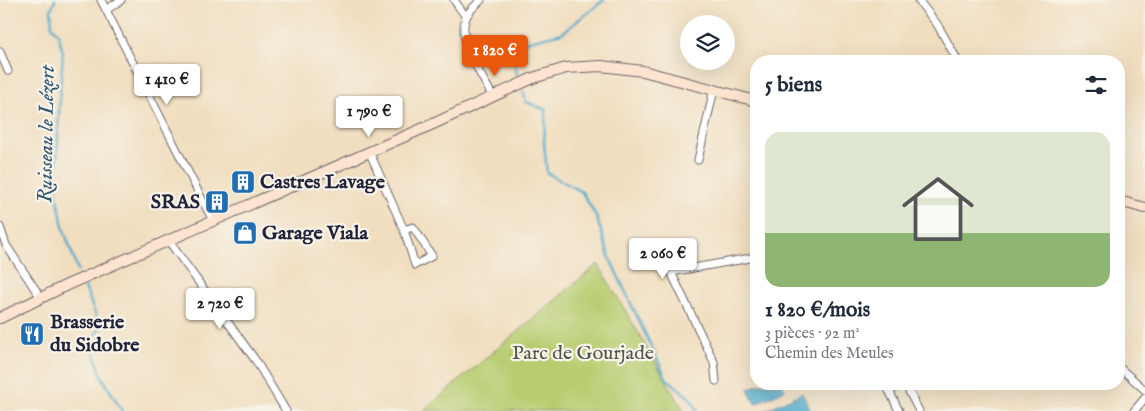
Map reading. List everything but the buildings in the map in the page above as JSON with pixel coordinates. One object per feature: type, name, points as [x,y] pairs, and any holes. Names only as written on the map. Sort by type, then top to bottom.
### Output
[{"type":"main road","points":[[0,318],[168,240],[534,78],[566,68],[601,66],[643,71],[750,99]]},
{"type":"main road","points":[[1125,203],[1145,208]]},
{"type":"street","points":[[101,0],[213,221]]},
{"type":"street","points":[[106,10],[121,0]]},
{"type":"street","points":[[454,0],[466,17]]},
{"type":"street","points":[[481,0],[466,17],[463,30],[465,42],[493,97]]},
{"type":"street","points":[[918,0],[937,24],[955,55]]},
{"type":"street","points":[[0,52],[8,71]]},
{"type":"street","points":[[698,160],[714,89]]},
{"type":"street","points":[[370,151],[404,230],[415,264],[432,256],[413,227],[404,230]]},
{"type":"street","points":[[0,227],[6,245],[41,298]]},
{"type":"street","points":[[168,240],[256,361],[286,411]]},
{"type":"street","points":[[716,381],[714,362],[671,272],[750,258]]},
{"type":"street","points":[[1125,372],[1145,390]]},
{"type":"street","points":[[889,390],[899,411]]},
{"type":"street","points":[[908,390],[920,411]]},
{"type":"street","points":[[1134,411],[1145,398]]},
{"type":"green space","name":"Parc de Gourjade","points":[[598,264],[684,411],[423,411],[436,400]]},
{"type":"water","points":[[750,388],[750,390],[785,390],[755,404],[748,389]]},
{"type":"water","points":[[802,393],[811,411],[764,411]]},
{"type":"waterway","name":"Ruisseau le Lézert","points":[[55,0],[51,10],[52,26],[58,33],[63,53],[56,190],[63,227],[78,271]]},
{"type":"waterway","points":[[517,74],[512,54],[517,44],[562,33],[604,0]]},
{"type":"waterway","points":[[523,91],[526,102],[546,110],[544,143],[547,173],[582,192],[596,216],[610,259],[666,378],[691,399],[697,411]]},
{"type":"waterway","name":"Ruisseau le Lézert","points":[[85,287],[100,327],[91,342],[102,377],[122,411]]},
{"type":"place","name":"Castres Lavage","points":[[243,182]]},
{"type":"place","name":"SRAS","points":[[217,202]]},
{"type":"place","name":"Garage Viala","points":[[245,233]]},
{"type":"place","name":"Brasserie du Sidobre","points":[[32,334]]}]
